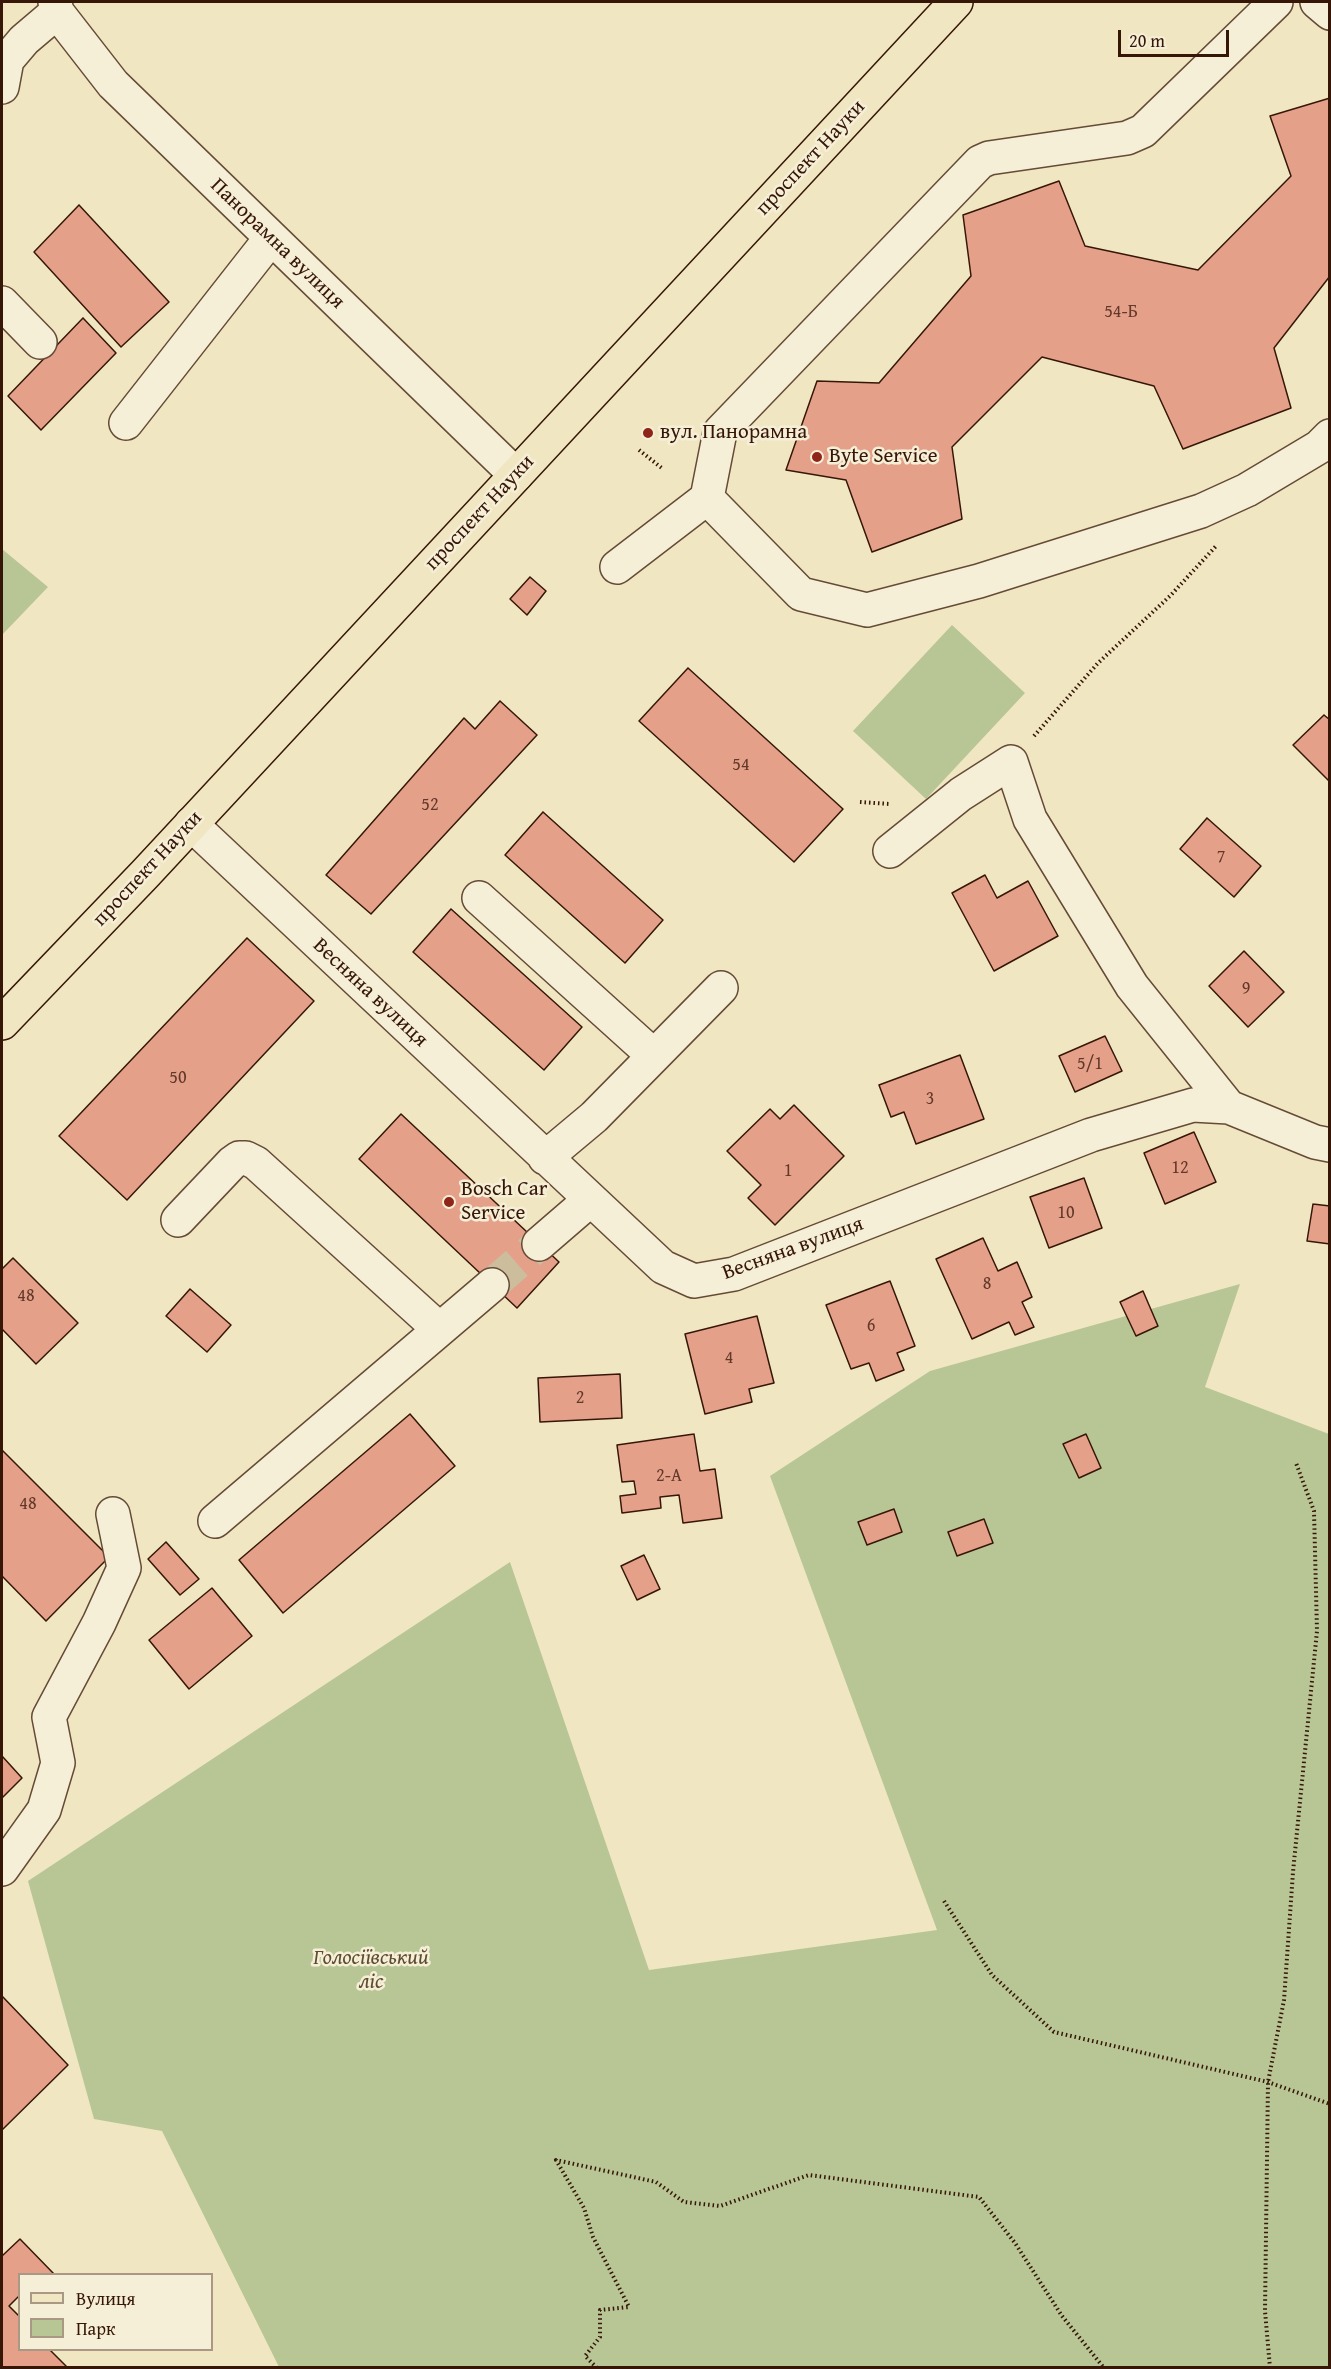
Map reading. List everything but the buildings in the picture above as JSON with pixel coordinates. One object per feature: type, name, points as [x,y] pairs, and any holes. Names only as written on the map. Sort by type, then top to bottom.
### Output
[{"type":"main road","name":"проспект Науки","points":[[2,1023],[191,824],[956,2]]},
{"type":"street","points":[[618,567],[707,498],[720,432],[980,162],[989,158],[1127,138],[1143,131],[1155,122],[1276,2]]},
{"type":"street","points":[[1317,2],[1329,13]]},
{"type":"street","name":"Панорамна вулиця","points":[[56,7],[113,84],[516,475]]},
{"type":"street","points":[[2,87],[7,60],[56,7]]},
{"type":"street","points":[[126,423],[271,238]]},
{"type":"street","points":[[2,303],[40,342]]},
{"type":"street","points":[[707,498],[801,594],[867,610],[979,582],[1201,511],[1258,483],[1320,447],[1329,436]]},
{"type":"street","points":[[890,851],[961,794],[1011,762],[1030,819],[1132,986],[1229,1107]]},
{"type":"street","name":"Весняна вулиця","points":[[191,824],[663,1267],[694,1281],[734,1274],[1091,1135],[1193,1105],[1229,1107],[1315,1142],[1329,1145]]},
{"type":"street","points":[[479,898],[654,1056]]},
{"type":"street","points":[[545,1158],[594,1116],[721,988]]},
{"type":"street","points":[[178,1220],[232,1163],[239,1158],[246,1158],[255,1163],[439,1329]]},
{"type":"street","points":[[540,1244],[590,1200]]},
{"type":"street","points":[[215,1521],[492,1285]]},
{"type":"street","points":[[2,1869],[44,1810],[58,1762],[49,1717],[99,1623],[124,1568],[114,1514]]},
{"type":"path","points":[[639,450],[663,469]]},
{"type":"path","points":[[1011,762],[1098,663],[1170,596],[1218,544]]},
{"type":"path","points":[[860,802],[898,805]]},
{"type":"path","points":[[1270,2367],[1265,2310],[1268,2082],[1284,2000],[1293,1872],[1317,1631],[1314,1511],[1296,1463]]},
{"type":"path","points":[[944,1901],[992,1976],[1054,2032],[1268,2082],[1329,2104]]},
{"type":"path","points":[[597,2367],[585,2356],[600,2337],[600,2310],[629,2307],[593,2236],[584,2208],[556,2160],[656,2182],[684,2202],[720,2206],[809,2175],[980,2197],[1015,2243],[1062,2316],[1104,2367]]},
{"type":"green space","points":[[2,549],[48,587],[2,635]]},
{"type":"green space","points":[[952,625],[1025,693],[926,799],[853,731]]},
{"type":"green space","name":"Голосіївський ліс","points":[[1240,1284],[1205,1387],[1329,1434],[1329,2367],[279,2367],[162,2131],[94,2119],[28,1881],[510,1562],[649,1970],[937,1930],[770,1476],[930,1371]]},
{"type":"tunnel","points":[[492,1285],[539,1244]]},
{"type":"place","name":"вул. Панорамна","points":[[648,433]]},
{"type":"place","name":"Byte Service","points":[[817,457]]},
{"type":"place","name":"Bosch Car Service","points":[[449,1202]]}]
